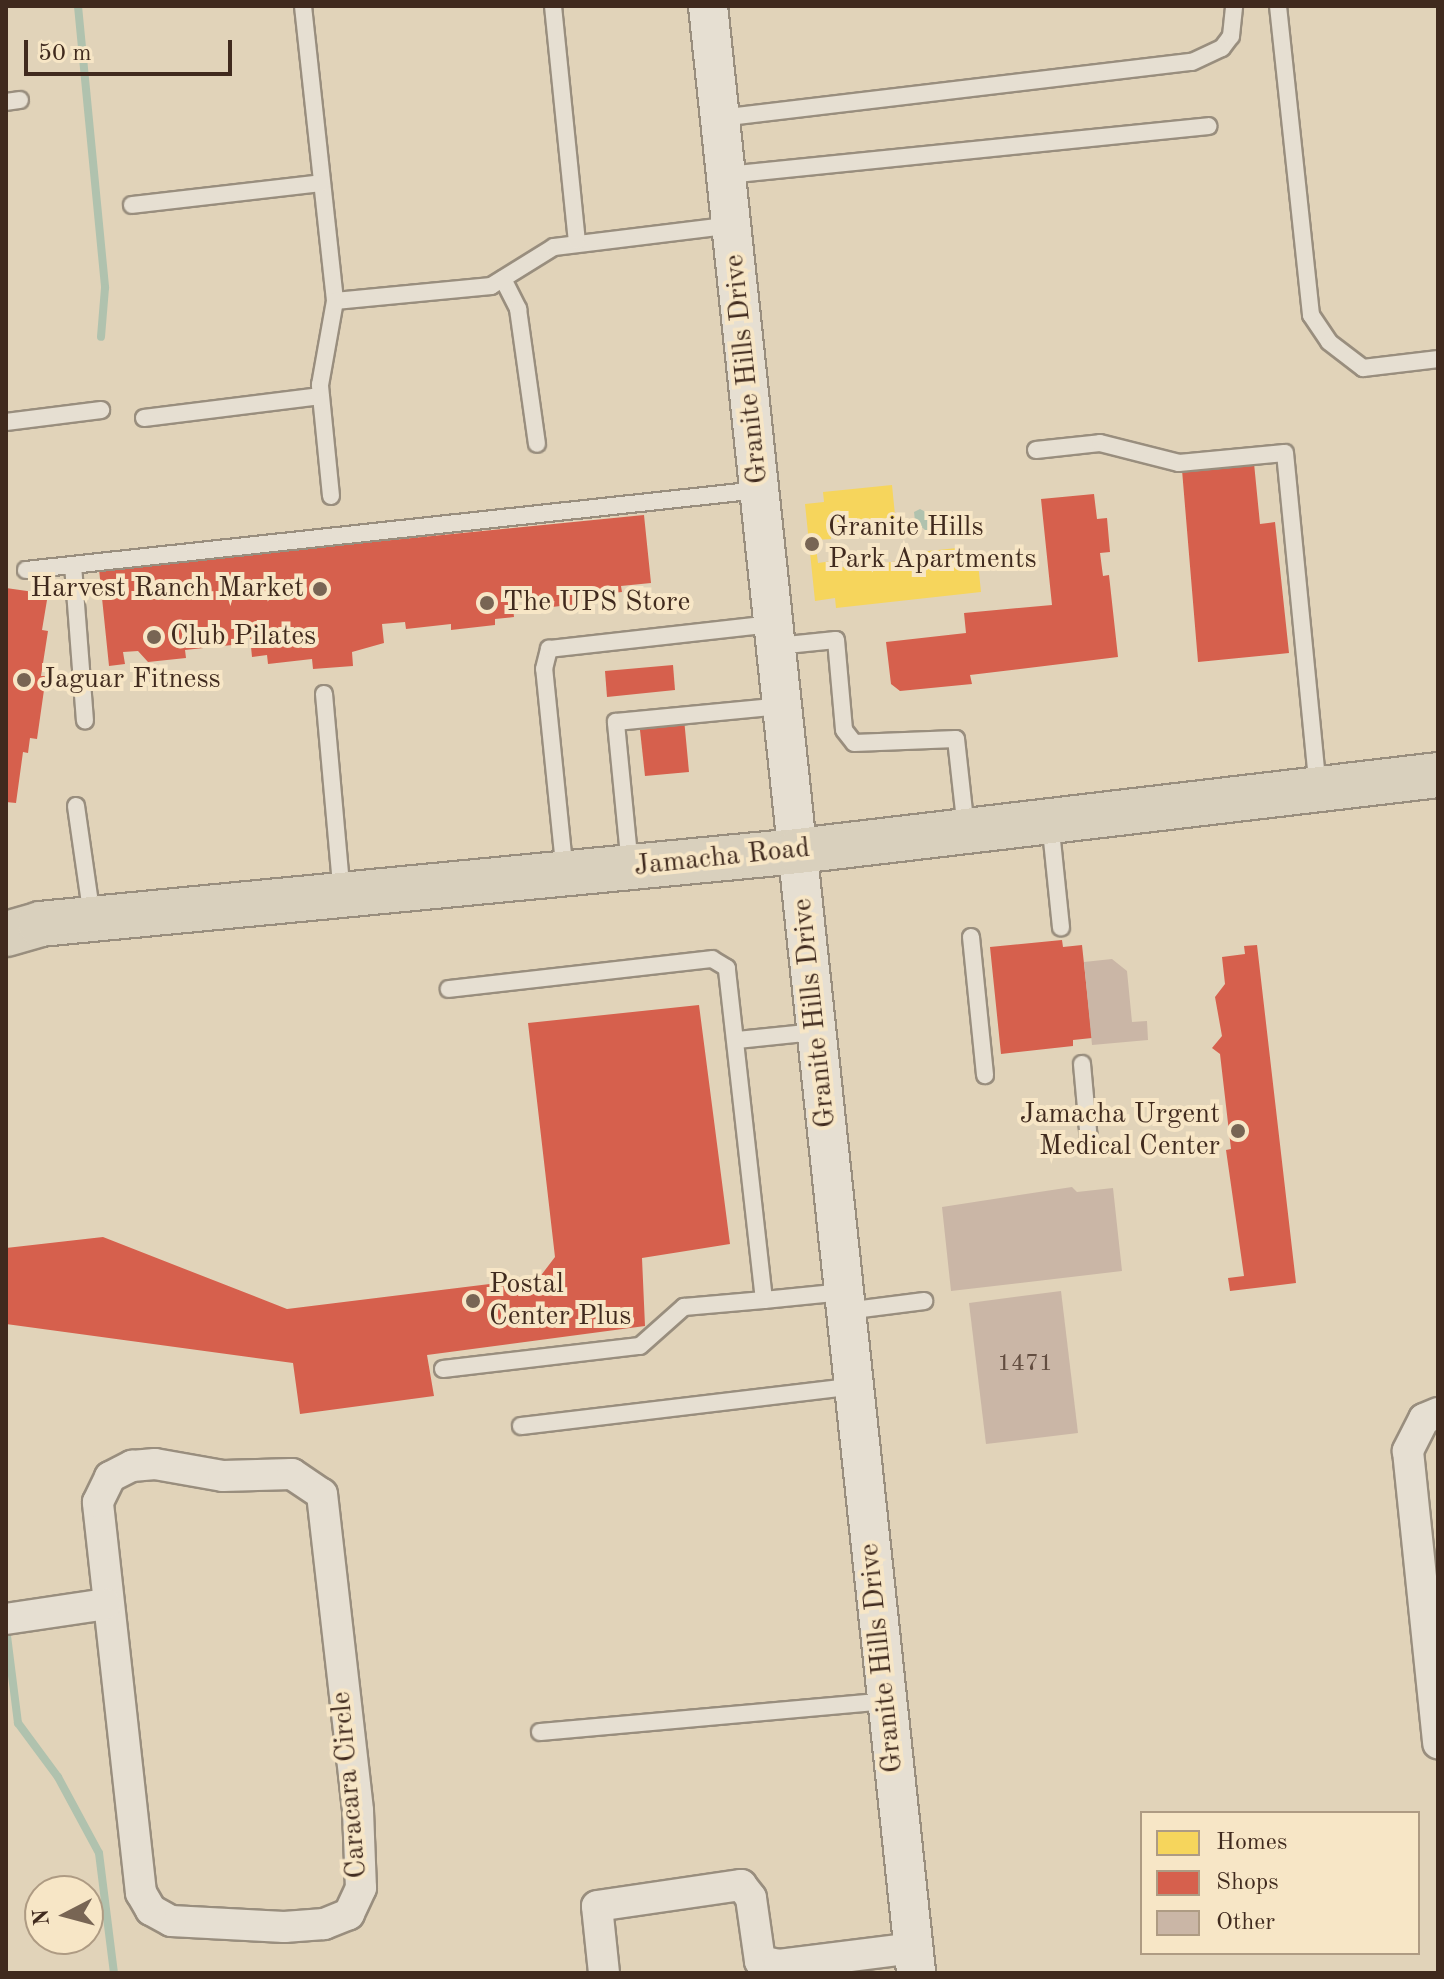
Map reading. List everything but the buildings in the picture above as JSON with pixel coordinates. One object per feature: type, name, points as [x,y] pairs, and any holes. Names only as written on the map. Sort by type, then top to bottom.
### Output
[{"type":"main road","name":"Jamacha Road","points":[[6,934],[92,919],[798,851],[1438,775]]},
{"type":"street","name":"Granite Hills Drive","points":[[708,6],[914,1960]]},
{"type":"street","points":[[1438,1413],[1424,1419],[1408,1451],[1438,1743]]},
{"type":"street","name":"Caracara Circle","points":[[155,1464],[223,1476],[292,1474],[322,1494],[358,1811],[361,1888],[349,1914],[324,1924],[284,1927],[171,1921],[151,1910],[141,1893],[106,1604],[98,1502],[110,1477],[132,1466],[155,1464]]},
{"type":"street","points":[[12,1618],[106,1604]]},
{"type":"street","points":[[604,1973],[597,1906],[741,1885],[751,1898],[760,1961],[779,1965],[914,1960]]},
{"type":"lane","points":[[303,6],[335,301],[321,396],[331,496]]},
{"type":"lane","points":[[553,6],[577,241]]},
{"type":"lane","points":[[720,118],[1192,62],[1222,48],[1231,36],[1234,6]]},
{"type":"lane","points":[[1278,6],[1311,315],[1329,342],[1363,368],[1438,359]]},
{"type":"lane","points":[[727,175],[1209,126]]},
{"type":"lane","points":[[132,205],[322,183]]},
{"type":"lane","points":[[335,301],[491,286],[535,254],[577,241],[732,225]]},
{"type":"lane","points":[[503,279],[518,309],[537,444]]},
{"type":"lane","points":[[144,418],[321,396]]},
{"type":"lane","points":[[6,422],[101,410]]},
{"type":"lane","points":[[1036,450],[1100,443],[1179,463],[1285,453],[1318,789]]},
{"type":"lane","points":[[26,570],[760,490]]},
{"type":"lane","points":[[73,565],[85,721]]},
{"type":"lane","points":[[565,874],[544,669],[549,649],[776,635],[836,640],[844,730],[854,743],[956,739],[966,831]]},
{"type":"lane","points":[[324,694],[342,895]]},
{"type":"lane","points":[[630,867],[616,722],[783,706]]},
{"type":"lane","points":[[76,806],[92,919]]},
{"type":"lane","points":[[1050,821],[1061,927]]},
{"type":"lane","points":[[971,937],[985,1075]]},
{"type":"lane","points":[[449,989],[712,959],[730,973],[764,1300]]},
{"type":"lane","points":[[738,1040],[817,1032]]},
{"type":"lane","points":[[1082,1064],[1089,1141]]},
{"type":"lane","points":[[443,1369],[640,1346],[684,1307],[764,1300],[924,1301]]},
{"type":"lane","points":[[521,1426],[854,1386]]},
{"type":"lane","points":[[540,1732],[887,1701]]},
{"type":"shaded area","points":[[920,509],[948,524],[945,536],[934,538],[915,521],[914,512]]},
{"type":"waterway","points":[[78,6],[105,288],[101,337]]},
{"type":"waterway","points":[[6,1628],[18,1723],[58,1777],[99,1853],[114,1973]]},
{"type":"place","name":"Granite Hills Park Apartments","points":[[812,544]]},
{"type":"place","name":"Harvest Ranch Market","points":[[320,589]]},
{"type":"place","name":"The UPS Store","points":[[487,603]]},
{"type":"place","name":"Club Pilates","points":[[154,637]]},
{"type":"place","name":"Jaguar Fitness","points":[[24,680]]},
{"type":"place","name":"Jamacha Urgent Medical Center","points":[[1238,1131]]},
{"type":"place","name":"Postal Center Plus","points":[[473,1301]]}]
